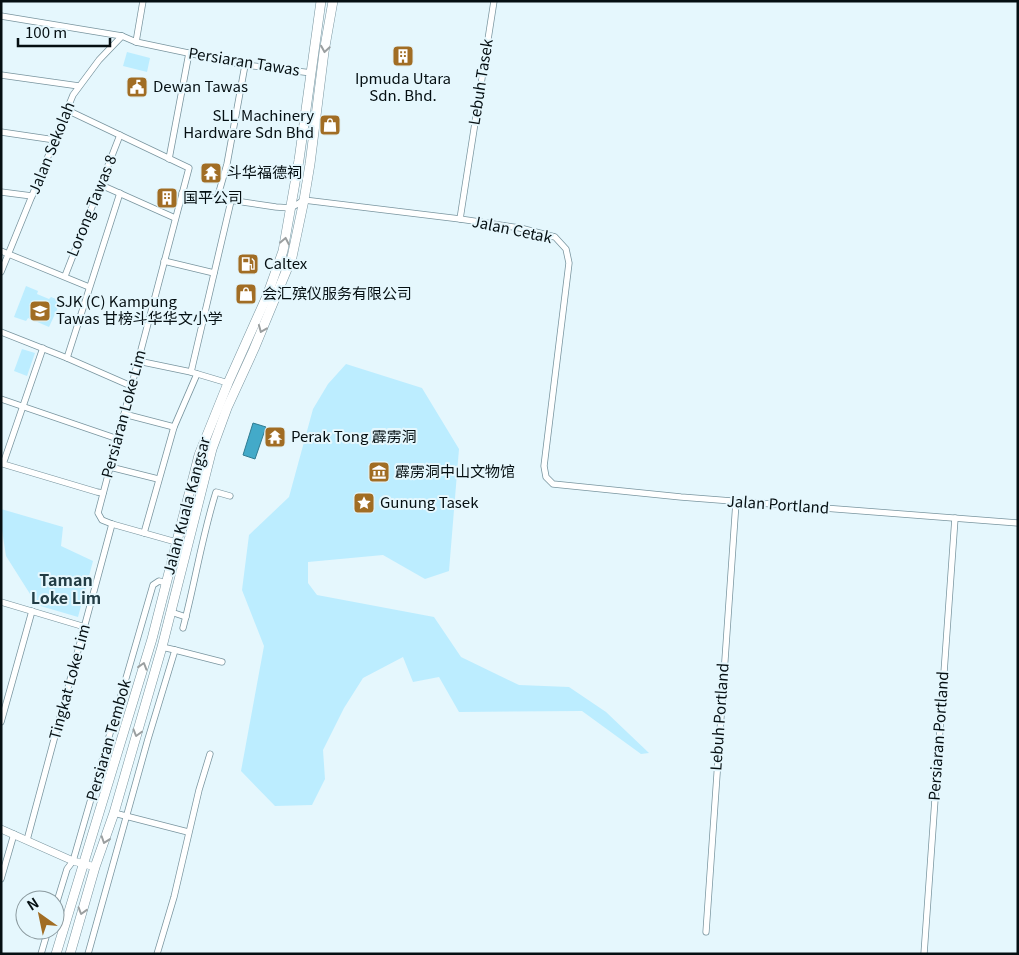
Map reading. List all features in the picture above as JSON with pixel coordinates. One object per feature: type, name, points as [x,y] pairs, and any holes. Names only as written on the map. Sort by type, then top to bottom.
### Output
[{"type":"highway","name":"Jalan Kuala Kangsar","points":[[56,954],[78,862],[152,639],[199,455],[228,383],[267,296],[283,251],[292,208],[321,1]]},
{"type":"highway","name":"Jalan Kuala Kangsar","points":[[70,954],[95,868],[114,813],[162,647],[212,449],[224,416],[292,257],[304,200],[332,1]]},
{"type":"street","points":[[136,42],[144,1]]},
{"type":"street","name":"Lebuh Tasek","points":[[460,219],[494,1]]},
{"type":"street","name":"Persiaran Tawas","points":[[1,16],[122,36],[136,42],[246,65],[312,73]]},
{"type":"street","name":"Jalan Sekolah","points":[[1,272],[67,110],[79,86],[99,60],[122,36]]},
{"type":"street","points":[[67,110],[169,158],[189,53]]},
{"type":"street","points":[[217,199],[227,164],[246,65]]},
{"type":"street","points":[[1,74],[79,86]]},
{"type":"street","points":[[1,132],[55,140]]},
{"type":"street","name":"Lorong Tawas 8","points":[[64,276],[120,135]]},
{"type":"street","name":"Persiaran Loke Lim","points":[[112,524],[100,517],[98,513],[189,167],[169,158]]},
{"type":"street","points":[[101,184],[175,218]]},
{"type":"street","points":[[1,192],[32,196]]},
{"type":"street","points":[[68,358],[120,193]]},
{"type":"street","points":[[182,193],[292,208],[304,200]]},
{"type":"street","name":"Jalan Cetak","points":[[304,200],[460,219],[549,234],[563,244],[568,254],[568,277],[544,466],[545,472]]},
{"type":"street","points":[[144,533],[174,426],[194,373],[231,201]]},
{"type":"street","points":[[1,251],[89,287]]},
{"type":"street","points":[[164,261],[214,273]]},
{"type":"street","points":[[1,332],[68,358],[131,386]]},
{"type":"street","points":[[43,348],[2,464],[103,493]]},
{"type":"street","points":[[138,361],[194,373],[228,383]]},
{"type":"street","points":[[1,399],[118,439]]},
{"type":"street","points":[[124,414],[174,426]]},
{"type":"street","points":[[110,467],[158,479]]},
{"type":"street","name":"Jalan Portland","points":[[545,472],[550,482],[558,486],[736,502],[1018,523]]},
{"type":"street","points":[[183,628],[190,606],[192,584],[208,516],[216,492],[230,496]]},
{"type":"street","name":"Lebuh Portland","points":[[706,932],[736,502]]},
{"type":"street","points":[[196,513],[208,516]]},
{"type":"street","name":"Persiaran Portland","points":[[924,954],[955,518]]},
{"type":"street","points":[[112,524],[176,542]]},
{"type":"street","name":"Tingkat Loke Lim","points":[[28,840],[112,524]]},
{"type":"street","name":"Persiaran Tembok","points":[[61,890],[67,869],[78,862],[152,585],[159,581],[166,583]]},
{"type":"street","points":[[1,602],[85,627]]},
{"type":"street","points":[[1,722],[32,611]]},
{"type":"street","points":[[171,612],[186,617]]},
{"type":"street","points":[[162,647],[222,662]]},
{"type":"street","points":[[88,954],[175,650]]},
{"type":"street","points":[[157,954],[174,897],[188,832],[210,754]]},
{"type":"street","points":[[114,813],[188,832]]},
{"type":"street","points":[[1,829],[95,868]]},
{"type":"street","points":[[1,879],[14,834]]},
{"type":"street","points":[[41,954],[45,940]]},
{"type":"shaded area","points":[[127,52],[150,58],[147,72],[123,66]]},
{"type":"shaded area","points":[[26,286],[38,291],[37,294],[61,301],[49,327],[28,318],[26,321],[14,317]]},
{"type":"shaded area","points":[[22,349],[35,353],[27,376],[14,371]]},
{"type":"shaded area","points":[[346,364],[422,388],[459,449],[449,571],[425,579],[383,555],[308,562],[308,583],[317,595],[434,617],[461,657],[519,685],[569,687],[606,712],[649,753],[641,754],[582,711],[459,712],[439,677],[413,682],[403,657],[363,678],[344,708],[323,750],[325,779],[312,805],[275,806],[241,771],[264,646],[242,590],[249,535],[289,497],[313,409],[328,384]]},
{"type":"shaded area","points":[[1,509],[63,527],[61,546],[93,561],[78,617],[37,605],[6,556],[1,524]]},
{"type":"water","points":[[253,423],[266,427],[255,459],[243,455]]},
{"type":"place","name":"Ipmuda Utara Sdn. Bhd.","points":[[403,56]]},
{"type":"place","name":"Dewan Tawas","points":[[137,87]]},
{"type":"place","name":"SLL Machinery Hardware Sdn Bhd","points":[[330,125]]},
{"type":"place","name":"斗华福德祠","points":[[211,173]]},
{"type":"place","name":"国平公司","points":[[167,198]]},
{"type":"place","name":"Caltex","points":[[248,264]]},
{"type":"place","name":"会汇殡仪服务有限公司","points":[[246,294]]},
{"type":"place","name":"SJK (C) Kampung Tawas 甘榜斗华华文小学","points":[[40,311]]},
{"type":"place","name":"Perak Tong 霹雳洞","points":[[275,437]]},
{"type":"place","name":"霹雳洞中山文物馆","points":[[379,472]]},
{"type":"place","name":"Gunung Tasek","points":[[364,503]]},
{"type":"district","name":"Taman Loke Lim","points":[[66,589]]}]
